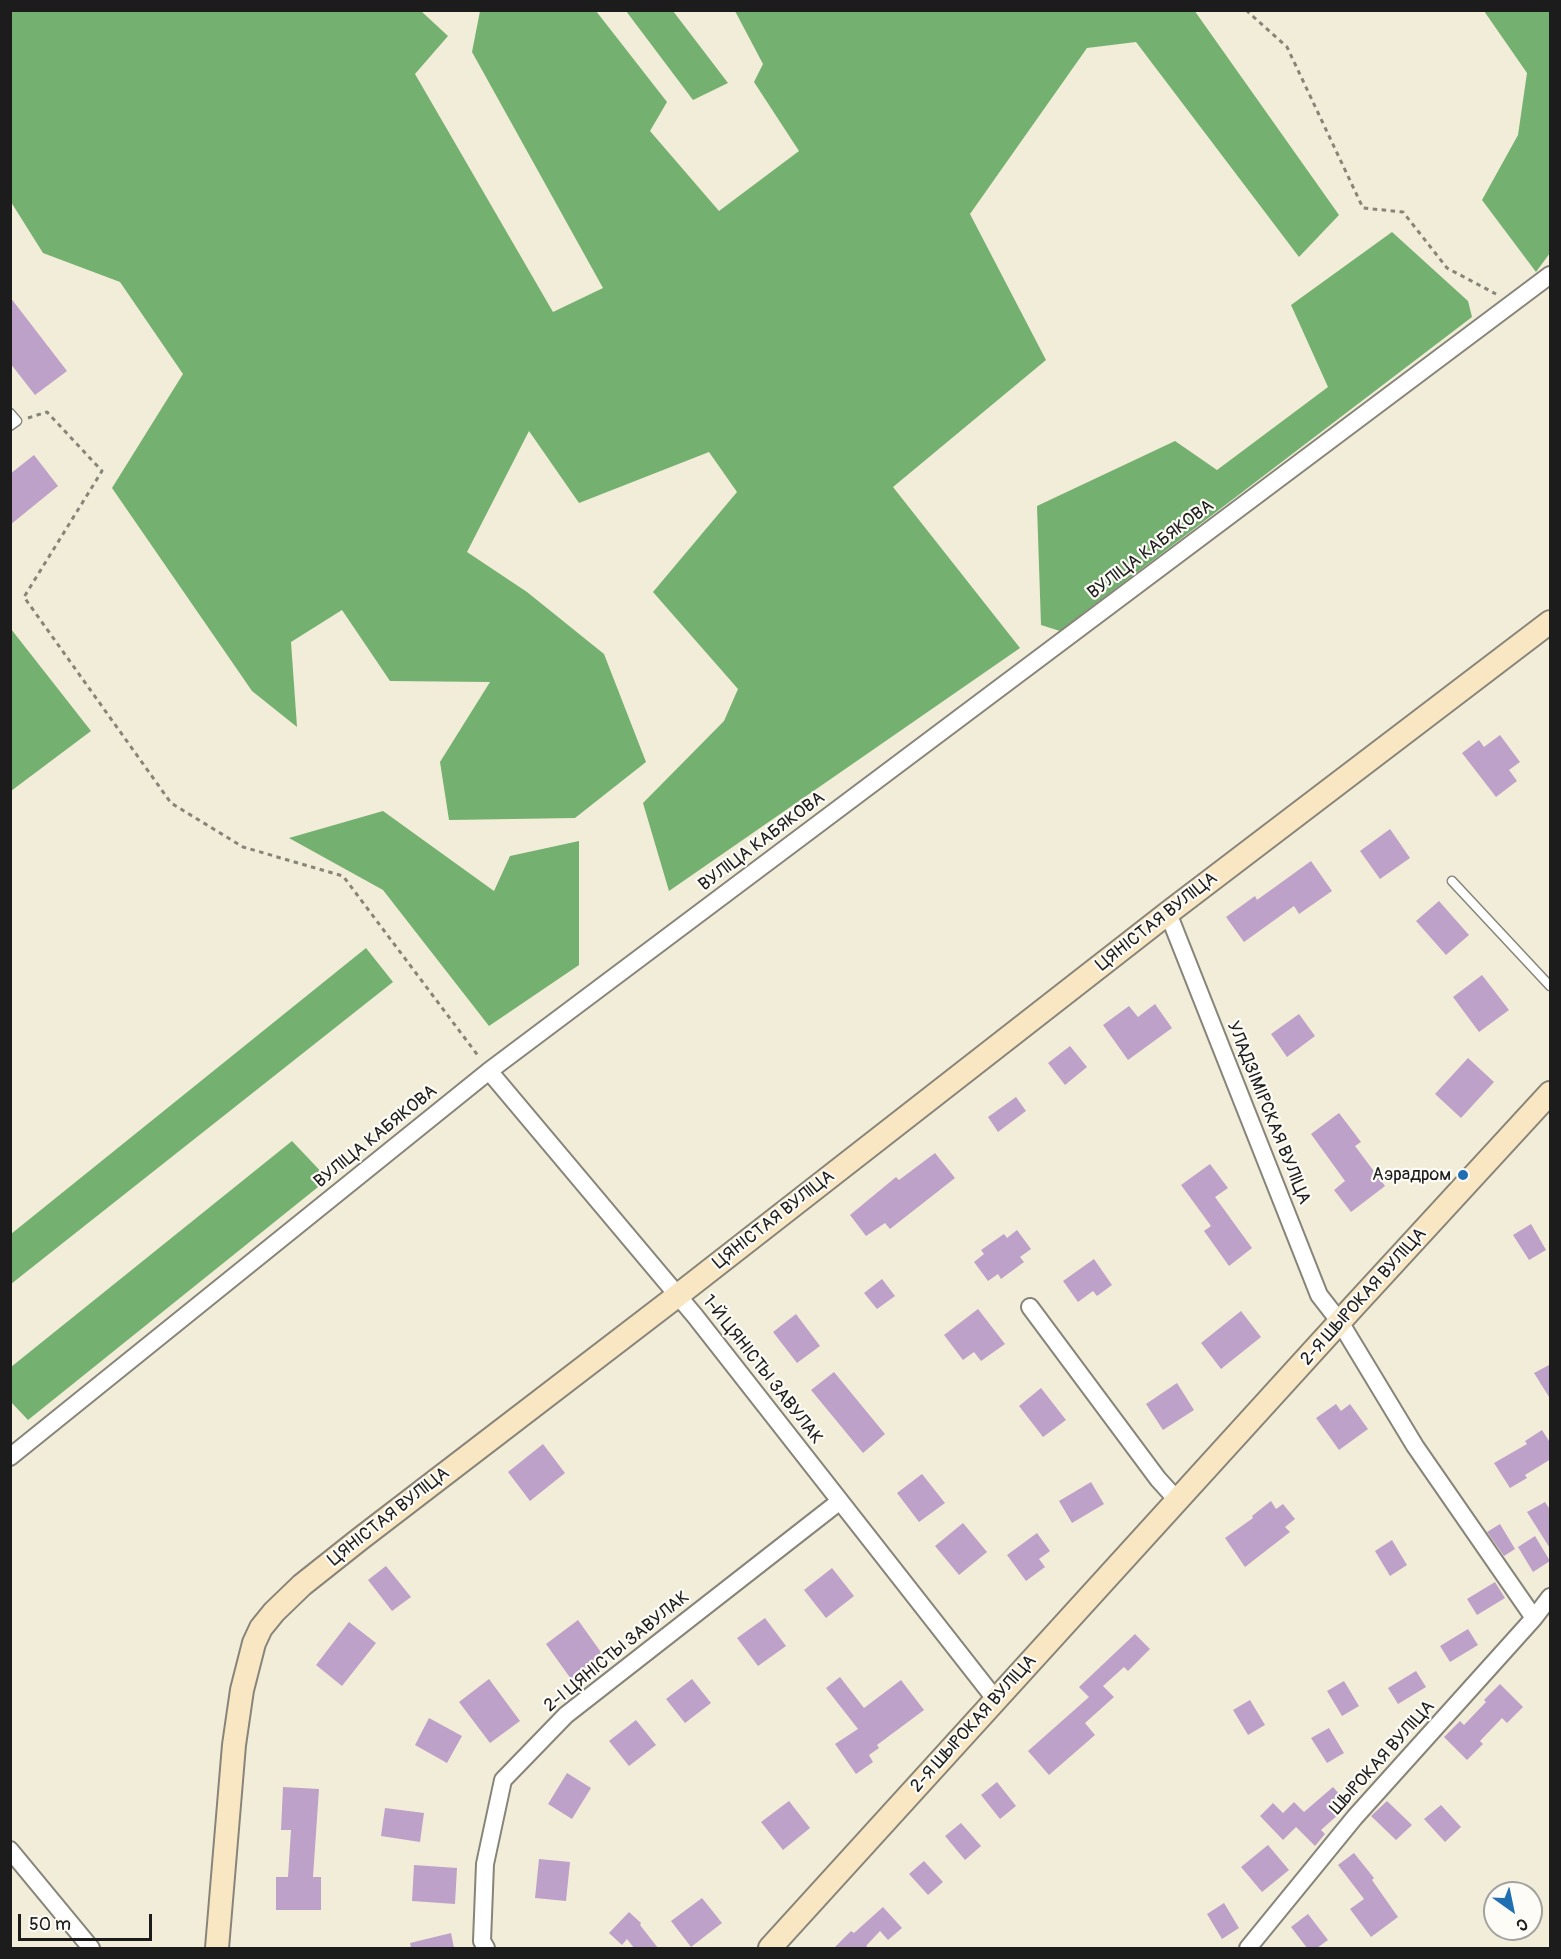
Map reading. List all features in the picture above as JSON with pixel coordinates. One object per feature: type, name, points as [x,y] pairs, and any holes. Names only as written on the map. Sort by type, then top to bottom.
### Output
[{"type":"street","name":"ВУЛІЦА КАБЯКОВА","points":[[10,1457],[489,1071],[1551,274]]},
{"type":"street","name":"ЦЯНІСТАЯ ВУЛІЦА","points":[[217,1948],[234,1744],[242,1689],[254,1643],[261,1628],[274,1612],[302,1585],[1168,913],[1551,622]]},
{"type":"street","name":"УЛАДЗІМІРСКАЯ ВУЛІЦА","points":[[1168,913],[1319,1295],[1340,1322],[1415,1446],[1534,1617]]},
{"type":"street","name":"1-Й ЦЯНІСТЫ ЗАВУЛАК","points":[[489,1071],[677,1296],[996,1700]]},
{"type":"street","name":"2-Я ШЫРОКАЯ ВУЛІЦА","points":[[770,1948],[1340,1322],[1551,1094]]},
{"type":"street","points":[[1030,1307],[1158,1479],[1179,1501]]},
{"type":"street","name":"2-І ЦЯНІСТЫ ЗАВУЛАК","points":[[486,1948],[482,1941],[485,1864],[503,1780],[566,1715],[840,1501]]},
{"type":"street","name":"ШЫРОКАЯ ВУЛІЦА","points":[[1248,1948],[1355,1817],[1551,1597]]},
{"type":"street","points":[[10,1850],[91,1948]]},
{"type":"lane","points":[[10,413],[14,423]]},
{"type":"lane","points":[[1452,881],[1551,986]]},
{"type":"path","points":[[1246,10],[1287,47],[1363,208],[1403,212],[1447,268],[1512,303]]},
{"type":"path","points":[[14,423],[47,412],[102,471],[24,597],[171,803],[243,847],[343,876],[489,1071]]},
{"type":"green space","points":[[1194,10],[1339,215],[1299,257],[1136,42],[1087,48],[970,214],[1046,360],[893,487],[1020,648],[669,891],[643,803],[724,721],[738,689],[653,592],[737,492],[709,452],[579,503],[529,431],[467,552],[527,592],[604,654],[646,762],[575,818],[449,820],[440,762],[490,682],[390,681],[342,610],[291,642],[297,727],[252,691],[112,488],[183,374],[120,282],[43,253],[11,202],[11,11],[421,11],[448,36],[415,74],[553,312],[603,288],[472,52],[480,11],[596,11],[667,102],[650,131],[719,211],[799,151],[754,82],[763,64],[735,11]]},
{"type":"green space","points":[[626,11],[673,11],[728,83],[693,100]]},
{"type":"green space","points":[[1484,11],[1550,11],[1550,253],[1536,272],[1482,200],[1518,135],[1527,73]]},
{"type":"green space","points":[[1392,232],[1468,301],[1472,317],[1060,631],[1041,625],[1037,506],[1175,441],[1217,470],[1328,387],[1291,305]]},
{"type":"green space","points":[[11,629],[91,731],[11,791]]},
{"type":"green space","points":[[383,811],[494,891],[510,856],[579,841],[579,965],[489,1026],[383,890],[289,838]]},
{"type":"green space","points":[[366,948],[393,982],[11,1284],[11,1234]]},
{"type":"green space","points":[[292,1141],[328,1179],[28,1420],[11,1402],[11,1367]]},
{"type":"building","points":[[10,297],[67,371],[35,395],[10,363]]},
{"type":"building","points":[[34,455],[58,486],[10,525],[10,474]]},
{"type":"building","points":[[1500,735],[1520,762],[1509,770],[1517,781],[1496,797],[1462,753],[1479,740],[1484,747]]},
{"type":"building","points":[[1390,829],[1410,858],[1380,879],[1360,851]]},
{"type":"building","points":[[1311,861],[1332,891],[1299,914],[1294,906],[1244,942],[1226,917],[1255,896],[1257,900]]},
{"type":"building","points":[[1439,901],[1469,935],[1446,955],[1416,921]]},
{"type":"building","points":[[1482,975],[1509,1010],[1479,1032],[1453,997]]},
{"type":"building","points":[[1155,1004],[1172,1028],[1128,1060],[1103,1025],[1129,1006],[1138,1017]]},
{"type":"building","points":[[1299,1014],[1315,1036],[1287,1057],[1271,1034]]},
{"type":"building","points":[[1070,1046],[1087,1067],[1065,1085],[1048,1063]]},
{"type":"building","points":[[1468,1058],[1494,1082],[1461,1118],[1435,1094]]},
{"type":"building","points":[[1016,1097],[1026,1111],[998,1132],[988,1117]]},
{"type":"building","points":[[1339,1113],[1361,1142],[1355,1146],[1385,1186],[1351,1212],[1334,1190],[1345,1181],[1311,1134]]},
{"type":"building","points":[[935,1153],[955,1178],[890,1229],[885,1223],[866,1236],[850,1215],[896,1177],[899,1180]]},
{"type":"building","points":[[1210,1164],[1228,1188],[1215,1197],[1252,1248],[1229,1266],[1204,1231],[1211,1226],[1181,1185]]},
{"type":"building","points":[[1531,1224],[1546,1250],[1529,1260],[1513,1235]]},
{"type":"building","points":[[1017,1230],[1031,1249],[1020,1257],[1024,1262],[1001,1279],[998,1274],[988,1281],[974,1262],[984,1254],[981,1250],[1004,1234],[1007,1238]]},
{"type":"building","points":[[1094,1259],[1112,1285],[1097,1296],[1093,1291],[1078,1302],[1063,1281]]},
{"type":"building","points":[[882,1279],[895,1296],[877,1309],[864,1293]]},
{"type":"building","points":[[978,1309],[1005,1344],[981,1361],[974,1352],[963,1360],[944,1335]]},
{"type":"building","points":[[1241,1311],[1261,1337],[1221,1369],[1201,1343]]},
{"type":"building","points":[[796,1314],[820,1346],[797,1363],[773,1332]]},
{"type":"building","points":[[1551,1364],[1551,1400],[1534,1373]]},
{"type":"building","points":[[834,1372],[885,1434],[863,1453],[811,1390]]},
{"type":"building","points":[[1177,1383],[1194,1410],[1163,1430],[1146,1404]]},
{"type":"building","points":[[1041,1388],[1066,1420],[1043,1437],[1019,1406]]},
{"type":"building","points":[[1336,1404],[1341,1411],[1350,1404],[1368,1429],[1339,1450],[1316,1418]]},
{"type":"building","points":[[1542,1430],[1551,1444],[1551,1459],[1525,1475],[1527,1478],[1510,1488],[1494,1463],[1527,1444],[1525,1441]]},
{"type":"building","points":[[543,1444],[565,1473],[530,1501],[508,1472]]},
{"type":"building","points":[[922,1474],[945,1503],[919,1522],[897,1493]]},
{"type":"building","points":[[1091,1482],[1104,1504],[1072,1523],[1059,1501]]},
{"type":"building","points":[[1271,1501],[1276,1509],[1283,1504],[1295,1519],[1285,1527],[1290,1532],[1245,1567],[1225,1538],[1253,1518],[1252,1516]]},
{"type":"building","points":[[1545,1502],[1551,1511],[1551,1550],[1527,1512]]},
{"type":"building","points":[[963,1523],[987,1552],[959,1575],[935,1546]]},
{"type":"building","points":[[1500,1524],[1515,1549],[1504,1556],[1487,1532]]},
{"type":"building","points":[[1037,1533],[1050,1551],[1039,1559],[1045,1567],[1026,1581],[1007,1555]]},
{"type":"building","points":[[1535,1536],[1550,1561],[1533,1572],[1518,1547]]},
{"type":"building","points":[[1392,1540],[1407,1565],[1390,1576],[1375,1551]]},
{"type":"building","points":[[386,1566],[411,1597],[392,1611],[368,1580]]},
{"type":"building","points":[[832,1568],[854,1596],[826,1618],[804,1590]]},
{"type":"building","points":[[1495,1582],[1505,1598],[1477,1615],[1467,1599]]},
{"type":"building","points":[[765,1618],[786,1646],[758,1666],[737,1638]]},
{"type":"building","points":[[578,1620],[603,1655],[571,1679],[546,1644]]},
{"type":"building","points":[[349,1622],[376,1643],[342,1686],[316,1665]]},
{"type":"building","points":[[1468,1629],[1478,1645],[1450,1662],[1440,1646]]},
{"type":"building","points":[[1135,1634],[1150,1649],[1128,1671],[1124,1667],[1103,1686],[1114,1697],[1085,1723],[1095,1735],[1049,1775],[1028,1751],[1089,1697],[1079,1687]]},
{"type":"building","points":[[1416,1671],[1426,1687],[1398,1704],[1388,1688]]},
{"type":"building","points":[[840,1677],[864,1708],[901,1680],[924,1710],[877,1745],[879,1748],[869,1755],[873,1762],[856,1774],[835,1744],[858,1729],[826,1688]]},
{"type":"building","points":[[489,1679],[520,1721],[490,1743],[459,1702]]},
{"type":"building","points":[[692,1679],[711,1703],[685,1723],[666,1699]]},
{"type":"building","points":[[1344,1681],[1359,1706],[1342,1716],[1327,1691]]},
{"type":"building","points":[[1500,1684],[1523,1707],[1507,1723],[1502,1718],[1480,1741],[1483,1744],[1467,1760],[1444,1737],[1460,1721],[1464,1725]]},
{"type":"building","points":[[1250,1700],[1265,1725],[1248,1735],[1233,1710]]},
{"type":"building","points":[[429,1718],[462,1736],[447,1763],[415,1745]]},
{"type":"building","points":[[636,1720],[656,1745],[629,1766],[609,1741]]},
{"type":"building","points":[[1329,1728],[1344,1753],[1327,1763],[1311,1738]]},
{"type":"building","points":[[567,1773],[591,1788],[572,1819],[548,1804]]},
{"type":"building","points":[[997,1782],[1016,1806],[1000,1819],[981,1795]]},
{"type":"building","points":[[283,1787],[319,1789],[313,1877],[321,1877],[321,1910],[276,1910],[276,1877],[288,1877],[291,1830],[281,1830]]},
{"type":"building","points":[[1333,1787],[1349,1805],[1321,1830],[1325,1834],[1315,1846],[1296,1827],[1283,1840],[1260,1816],[1273,1803],[1283,1813],[1294,1802],[1304,1812]]},
{"type":"building","points":[[789,1801],[810,1828],[783,1850],[761,1822]]},
{"type":"building","points":[[1387,1801],[1412,1825],[1396,1840],[1371,1816]]},
{"type":"building","points":[[1441,1805],[1461,1827],[1445,1842],[1424,1819]]},
{"type":"building","points":[[385,1808],[424,1813],[420,1842],[381,1836]]},
{"type":"building","points":[[961,1823],[981,1846],[965,1860],[945,1836]]},
{"type":"building","points":[[1268,1845],[1289,1870],[1262,1892],[1241,1867]]},
{"type":"building","points":[[1354,1853],[1374,1878],[1372,1880],[1398,1917],[1371,1937],[1350,1909],[1364,1899],[1338,1865]]},
{"type":"building","points":[[539,1859],[570,1862],[566,1901],[535,1898]]},
{"type":"building","points":[[924,1861],[943,1882],[928,1895],[909,1874]]},
{"type":"building","points":[[414,1865],[457,1868],[455,1904],[412,1901]]},
{"type":"building","points":[[702,1898],[722,1923],[691,1947],[671,1921]]},
{"type":"building","points":[[1224,1903],[1239,1928],[1222,1939],[1207,1914]]},
{"type":"building","points":[[883,1907],[902,1928],[888,1940],[880,1931],[866,1946],[869,1948],[834,1948],[851,1931],[854,1933]]},
{"type":"building","points":[[629,1912],[641,1923],[640,1925],[658,1948],[634,1948],[627,1939],[622,1945],[609,1933]]},
{"type":"building","points":[[1308,1914],[1328,1940],[1317,1948],[1307,1948],[1291,1927]]},
{"type":"building","points":[[451,1933],[454,1948],[411,1948],[410,1943]]},
{"type":"place","name":"Аэрадром","points":[[1463,1175]]}]
